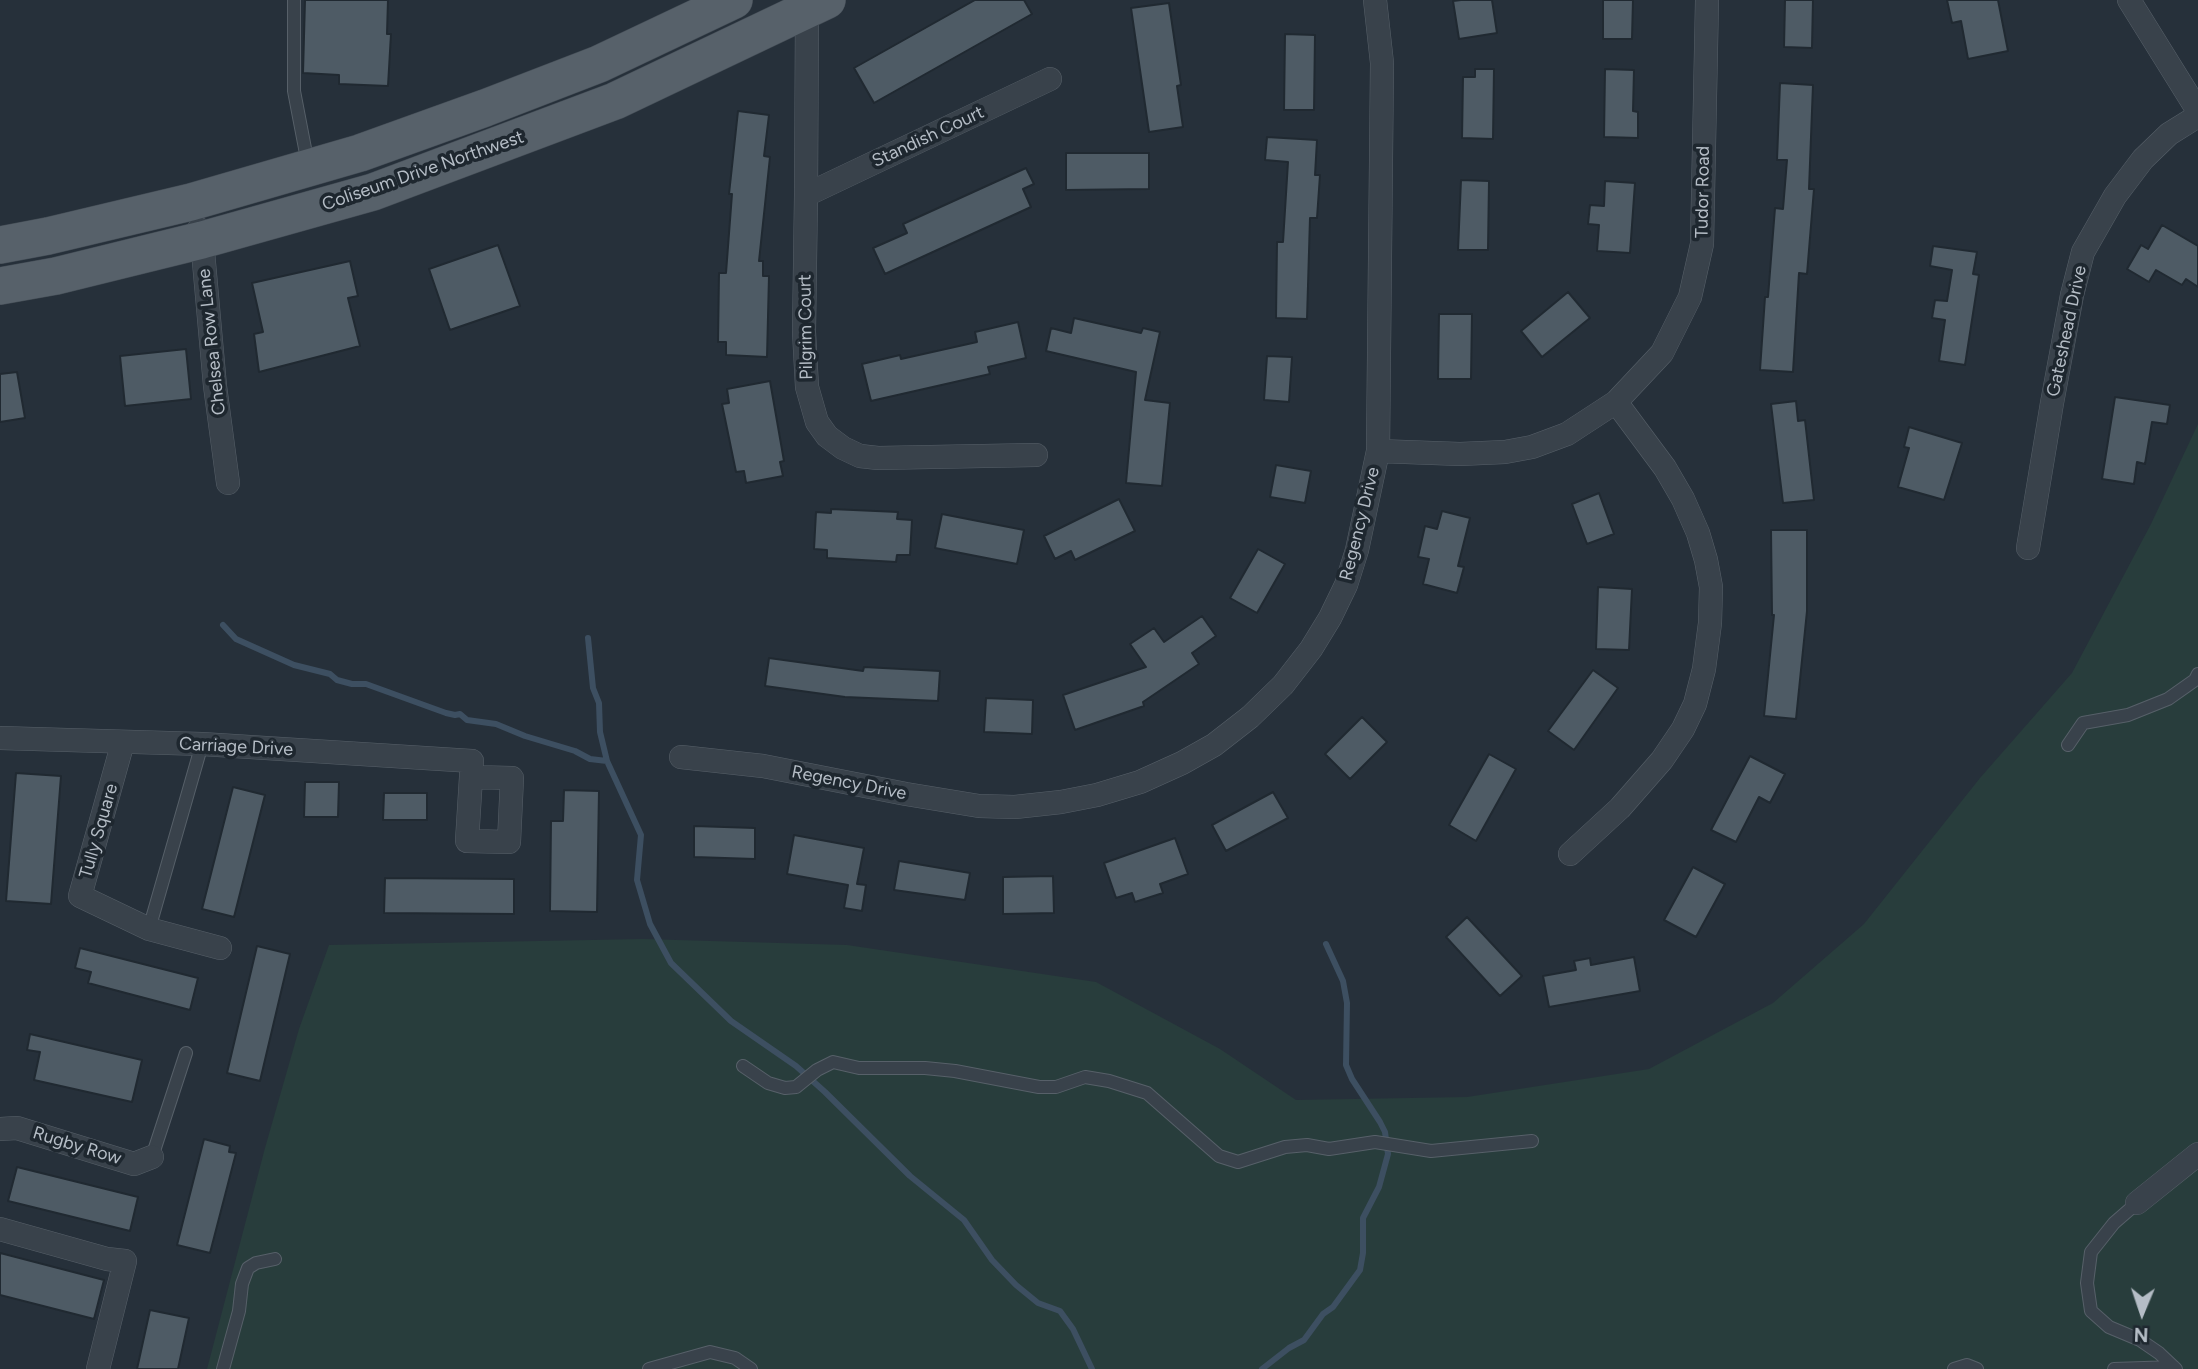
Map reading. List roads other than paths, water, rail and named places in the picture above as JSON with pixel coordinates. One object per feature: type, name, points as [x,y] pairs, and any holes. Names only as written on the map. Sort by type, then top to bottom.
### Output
[{"type":"main road","points":[[0,245],[191,202],[393,142],[599,64],[734,0]]},
{"type":"main road","name":"Coliseum Drive Northwest","points":[[0,286],[56,276],[202,240],[373,192],[615,101],[813,4]]},
{"type":"street","name":"Regency Drive","points":[[681,757],[763,766],[979,806],[1015,807],[1061,802],[1097,795],[1182,764],[1214,745],[1250,717],[1283,685],[1311,649],[1346,585],[1357,550],[1378,451],[1382,63],[1375,0]]},
{"type":"street","name":"Tudor Road","points":[[1378,451],[1460,454],[1505,452],[1532,447],[1567,434],[1616,402],[1662,353],[1690,297],[1702,244],[1707,0]]},
{"type":"street","points":[[2129,0],[2198,111]]},
{"type":"street","name":"Pilgrim Court","points":[[813,4],[804,332],[807,387],[817,422],[827,436],[852,452],[878,458],[1035,455]]},
{"type":"street","name":"Standish Court","points":[[806,195],[1050,79]]},
{"type":"street","name":"Gateshead Drive","points":[[2028,548],[2059,362],[2083,251],[2115,196],[2143,159],[2169,134],[2198,117]]},
{"type":"street","name":"Chelsea Row Lane","points":[[191,202],[202,240],[215,386],[228,483]]},
{"type":"street","points":[[1570,854],[1620,808],[1662,760],[1683,729],[1698,692],[1710,623],[1711,587],[1698,533],[1665,468],[1616,402]]},
{"type":"street","name":"Carriage Drive","points":[[0,738],[202,744],[472,769]]},
{"type":"street","name":"Tully Square","points":[[123,742],[80,896],[149,929],[220,948]]},
{"type":"street","name":"Rugby Row","points":[[0,1129],[17,1128],[134,1164],[152,1157]]},
{"type":"street","points":[[2137,1203],[2198,1154]]},
{"type":"street","points":[[0,1230],[107,1259],[125,1261],[98,1369]]},
{"type":"lane","points":[[294,0],[294,91],[308,168]]},
{"type":"lane","points":[[2068,744],[2083,723],[2128,715],[2168,699],[2198,674]]},
{"type":"lane","points":[[149,929],[202,744]]},
{"type":"lane","points":[[152,1157],[186,1053]]},
{"type":"lane","points":[[743,1066],[768,1083],[785,1088],[800,1084],[817,1070],[833,1062],[859,1068],[925,1068],[1039,1087],[1056,1087],[1084,1077],[1109,1081],[1147,1093],[1219,1156],[1238,1162],[1285,1147],[1307,1145],[1329,1149],[1375,1142],[1431,1151],[1532,1141]]},
{"type":"lane","points":[[2137,1203],[2114,1223],[2091,1252],[2087,1283],[2091,1311],[2109,1326],[2140,1340],[2175,1368]]},
{"type":"lane","points":[[223,1369],[248,1268],[256,1263],[275,1259]]},
{"type":"lane","points":[[649,1369],[710,1352],[735,1358],[751,1369]]},
{"type":"lane","points":[[1954,1369],[1967,1365],[1977,1369]]},
{"type":"lane","points":[[2114,1369],[2175,1368]]},
{"type":"waterway","points":[[223,625],[236,639],[294,665],[330,674],[337,680],[352,684],[366,684],[446,713],[460,714],[467,720],[496,724],[575,751],[590,759],[607,761]]},
{"type":"waterway","points":[[588,638],[593,688],[599,703],[600,732],[607,761],[641,835],[637,880],[650,924],[671,963],[731,1021],[796,1066],[910,1176],[964,1220],[992,1260],[1016,1285],[1038,1303],[1060,1311],[1073,1329],[1092,1369]]},
{"type":"waterway","points":[[1262,1369],[1304,1340],[1360,1270],[1363,1218],[1379,1187],[1388,1154],[1385,1132],[1346,1065],[1347,1003],[1343,981],[1326,944]]}]
